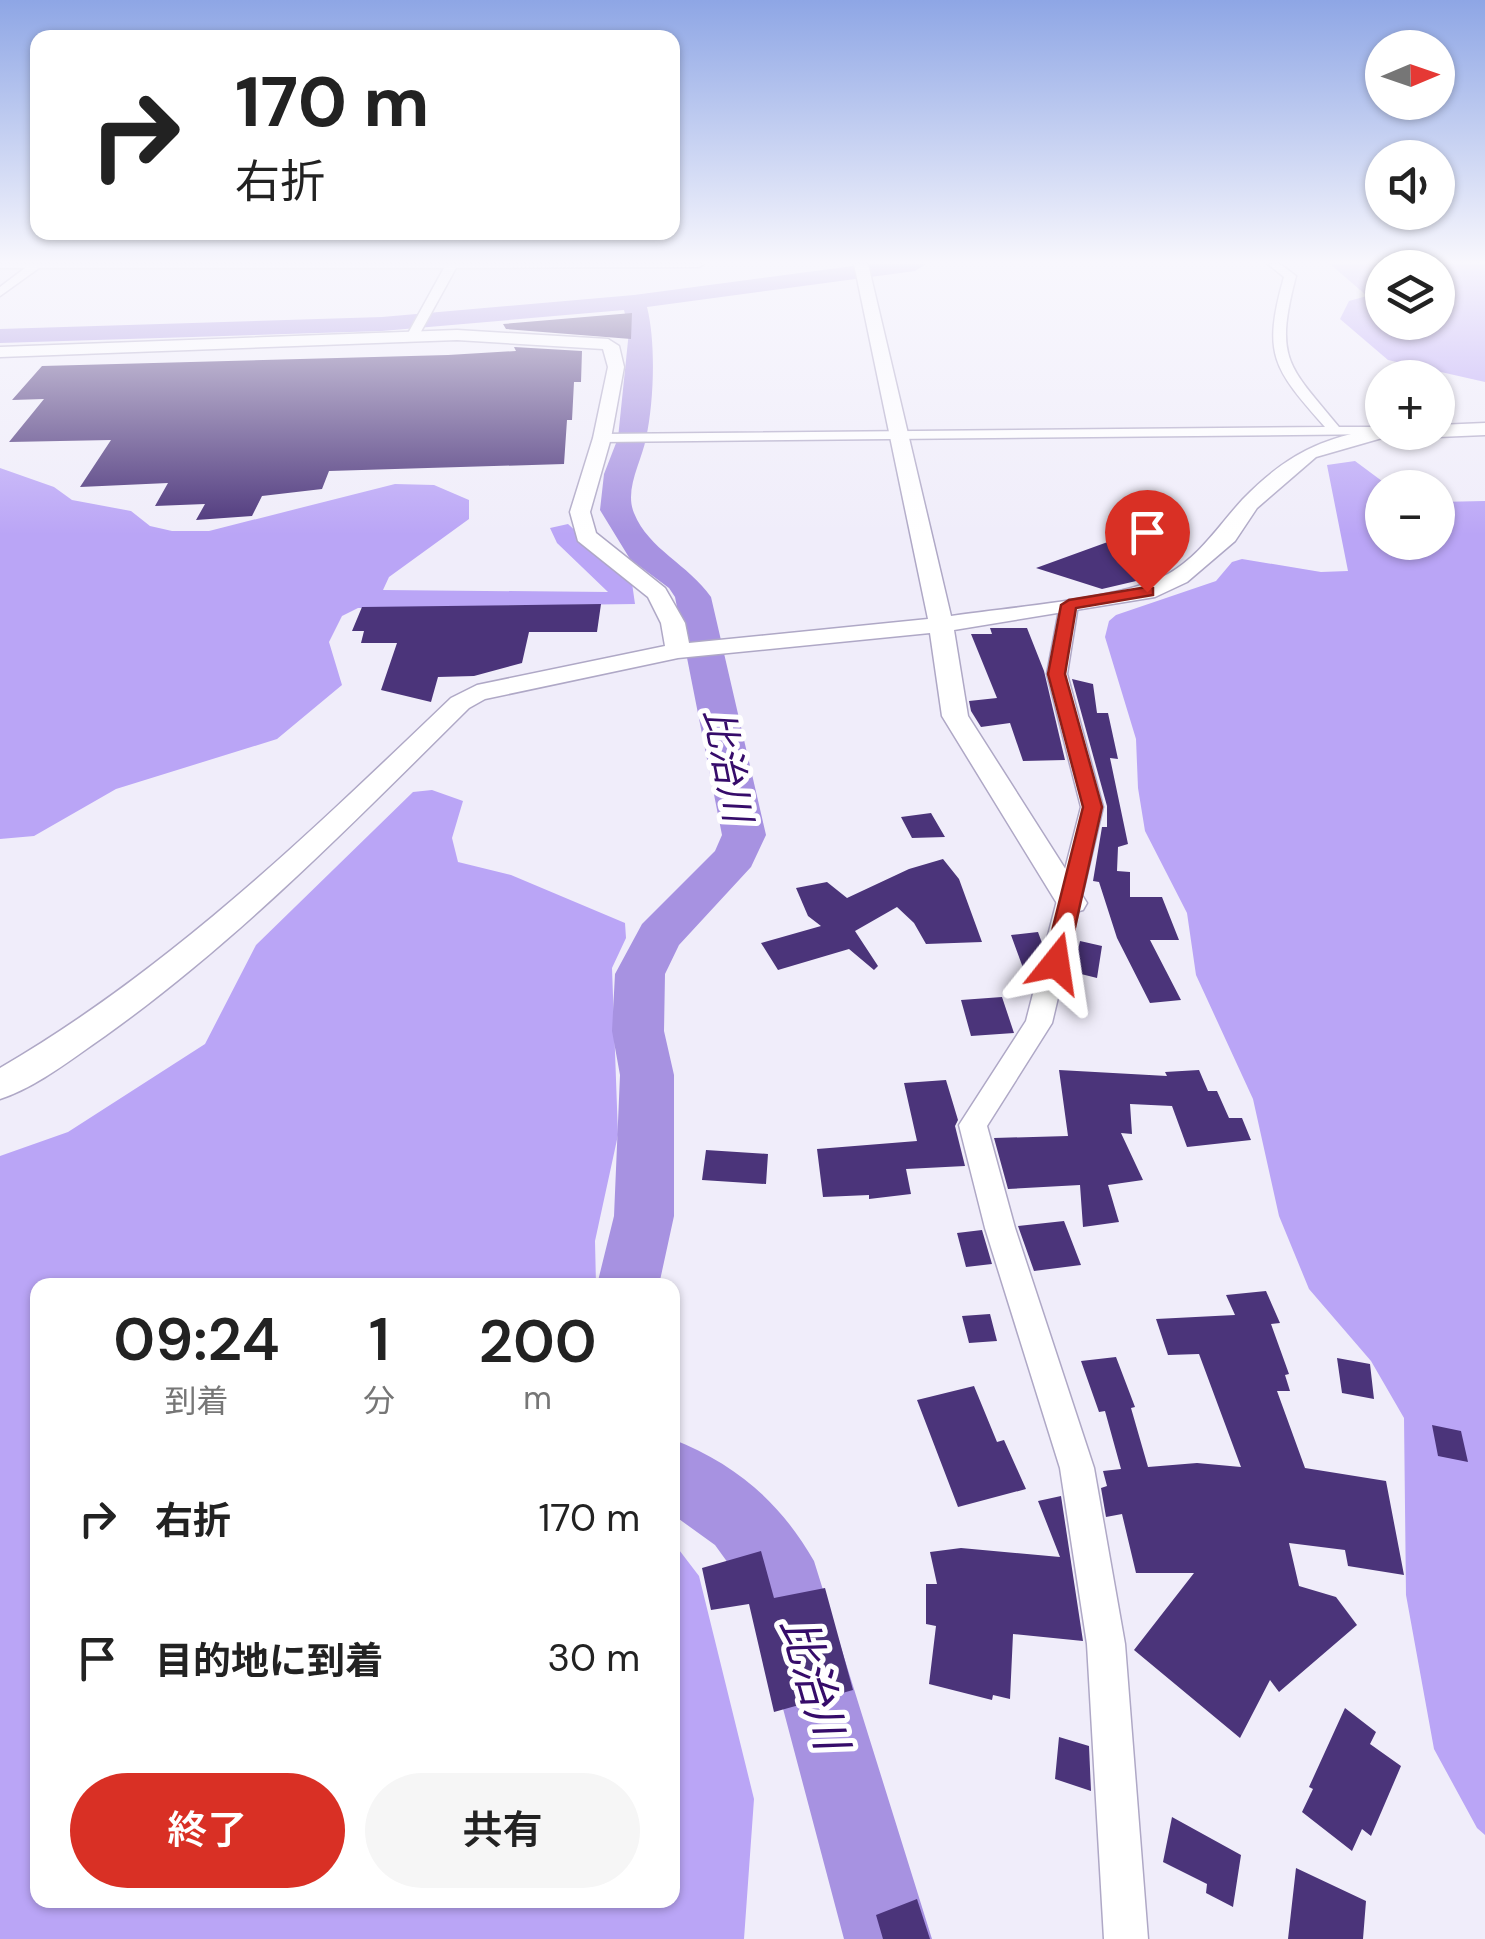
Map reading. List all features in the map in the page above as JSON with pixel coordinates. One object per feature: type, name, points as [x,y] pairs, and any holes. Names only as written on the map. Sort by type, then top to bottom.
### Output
[{"type":"street","points":[[613,354],[616,367],[602,438],[580,512],[586,536],[657,593],[673,623],[678,651]]},
{"type":"street","points":[[880,354],[941,625],[955,716],[1072,903]]},
{"type":"street","points":[[1280,354],[1283,371],[1333,428]]},
{"type":"street","points":[[602,438],[1365,429]]},
{"type":"street","points":[[1455,430],[1485,430]]},
{"type":"street","points":[[0,1085],[53,1056],[189,954],[460,702],[497,686],[678,651],[941,625],[1147,592],[1179,576],[1228,536],[1250,504],[1309,453],[1365,436]]},
{"type":"street","points":[[1069,605],[1056,674],[1092,807],[1072,903],[1040,1023],[974,1124],[1000,1228],[1077,1468],[1106,1644],[1126,1939]]},
{"type":"shaded area","points":[[1382,354],[1485,354],[1485,382],[1455,375],[1455,360],[1388,360]]},
{"type":"shaded area","points":[[1355,461],[1367,470],[1365,560],[1455,560],[1455,502],[1485,501],[1485,1835],[1477,1828],[1434,1749],[1406,1595],[1404,1418],[1371,1361],[1309,1289],[1279,1216],[1253,1099],[1196,975],[1187,913],[1145,831],[1136,739],[1105,637],[1109,621],[1116,615],[1216,581],[1232,562],[1242,559],[1321,572],[1348,571],[1327,465]]},
{"type":"shaded area","points":[[0,468],[54,487],[72,500],[131,511],[150,526],[172,531],[209,531],[395,484],[434,485],[469,500],[469,519],[389,577],[383,590],[608,592],[557,543],[550,528],[568,524],[632,583],[635,604],[358,608],[342,616],[329,642],[342,685],[277,739],[116,789],[34,836],[0,839]]},
{"type":"shaded area","points":[[432,790],[463,801],[452,838],[458,862],[511,875],[625,923],[626,938],[612,968],[618,1135],[595,1241],[596,1278],[30,1278],[30,1908],[680,1908],[680,1551],[699,1576],[754,1799],[744,1939],[0,1939],[0,1156],[68,1132],[205,1044],[256,945],[413,792]]},
{"type":"building","points":[[582,354],[581,382],[574,382],[572,420],[567,420],[564,464],[329,471],[322,489],[262,496],[252,516],[196,520],[205,504],[155,506],[168,483],[80,487],[111,440],[9,442],[44,399],[12,400],[42,366]]},
{"type":"building","points":[[1138,531],[1181,551],[1168,560],[1176,563],[1149,578],[1102,589],[1036,568]]},
{"type":"building","points":[[601,604],[597,632],[529,632],[522,663],[474,676],[438,677],[431,702],[381,690],[397,643],[361,643],[364,631],[352,631],[362,607]]},
{"type":"building","points":[[990,628],[1027,628],[1044,671],[1065,760],[1023,761],[1010,723],[981,727],[971,711],[969,701],[997,698],[971,634],[992,634]]},
{"type":"building","points":[[1072,679],[1093,684],[1097,713],[1108,713],[1118,759],[1110,758],[1128,844],[1118,847],[1117,871],[1130,872],[1130,897],[1162,897],[1179,940],[1150,940],[1181,1000],[1150,1003],[1117,938],[1099,882],[1093,881],[1102,827],[1107,827],[1107,806]]},
{"type":"building","points":[[931,813],[945,837],[912,838],[901,817]]},
{"type":"building","points":[[943,859],[959,879],[982,942],[926,944],[914,923],[897,907],[855,931],[878,966],[874,970],[849,949],[778,970],[761,943],[821,926],[808,916],[796,888],[827,882],[847,898],[909,869]]},
{"type":"building","points":[[1038,932],[1042,943],[1034,975],[1026,976],[1011,935]]},
{"type":"building","points":[[1080,941],[1102,946],[1097,978],[1073,972]]},
{"type":"building","points":[[1002,997],[1014,1033],[971,1036],[961,1000]]},
{"type":"building","points":[[1059,1070],[1167,1076],[1165,1072],[1199,1070],[1208,1091],[1217,1091],[1229,1118],[1242,1118],[1251,1140],[1187,1147],[1172,1106],[1130,1104],[1132,1134],[1121,1133],[1143,1180],[1108,1185],[1119,1222],[1083,1227],[1080,1185],[1008,1189],[994,1138],[1068,1136]]},
{"type":"building","points":[[946,1080],[958,1120],[955,1126],[965,1166],[906,1169],[911,1194],[869,1199],[869,1195],[823,1197],[817,1149],[917,1141],[904,1083]]},
{"type":"building","points":[[706,1150],[768,1154],[766,1184],[702,1180]]},
{"type":"building","points":[[1064,1221],[1081,1265],[1034,1271],[1018,1226]]},
{"type":"building","points":[[982,1230],[992,1264],[966,1267],[957,1233]]},
{"type":"building","points":[[1266,1291],[1280,1323],[1271,1324],[1289,1374],[1285,1375],[1290,1391],[1277,1391],[1305,1468],[1386,1481],[1404,1575],[1348,1566],[1345,1550],[1289,1543],[1299,1586],[1336,1597],[1357,1625],[1279,1692],[1270,1680],[1240,1738],[1134,1650],[1194,1573],[1136,1573],[1122,1514],[1106,1517],[1101,1488],[1107,1486],[1103,1471],[1121,1469],[1105,1411],[1099,1412],[1081,1361],[1116,1357],[1135,1407],[1131,1408],[1148,1467],[1197,1463],[1241,1467],[1199,1354],[1168,1355],[1156,1319],[1235,1315],[1226,1295]]},
{"type":"building","points":[[990,1314],[997,1341],[969,1343],[962,1316]]},
{"type":"building","points":[[1337,1358],[1370,1364],[1374,1399],[1342,1393]]},
{"type":"building","points":[[974,1386],[997,1442],[1004,1440],[1026,1489],[958,1507],[917,1400]]},
{"type":"building","points":[[1432,1425],[1461,1431],[1468,1462],[1438,1456]]},
{"type":"building","points":[[1061,1496],[1083,1641],[1013,1634],[1010,1699],[993,1695],[992,1700],[929,1684],[936,1626],[926,1624],[926,1584],[937,1584],[930,1552],[961,1548],[1060,1557],[1038,1501]]},
{"type":"building","points":[[761,1551],[774,1598],[825,1588],[853,1690],[774,1712],[749,1604],[711,1610],[702,1568]]},
{"type":"building","points":[[1345,1708],[1376,1732],[1370,1744],[1401,1766],[1371,1836],[1362,1829],[1352,1851],[1302,1812],[1313,1789],[1309,1787]]},
{"type":"building","points":[[1059,1737],[1089,1746],[1091,1791],[1055,1779]]},
{"type":"building","points":[[1172,1817],[1241,1855],[1233,1907],[1206,1893],[1207,1884],[1163,1862]]},
{"type":"building","points":[[1296,1868],[1366,1901],[1363,1939],[1288,1939]]},
{"type":"building","points":[[917,1899],[930,1939],[883,1939],[876,1915]]},
{"type":"waterway","name":"比治川","points":[[630,1278],[644,1216],[647,1075],[638,1031],[640,974],[659,936],[735,857],[744,835],[693,597],[682,581],[642,552],[616,510],[619,474],[632,438],[639,354]]},
{"type":"waterway","name":"比治川","points":[[680,1478],[740,1519],[764,1546],[788,1587],[888,1939]]},
{"type":"route","points":[[1056,963],[1092,807],[1056,674],[1069,605],[1147,592]]}]
